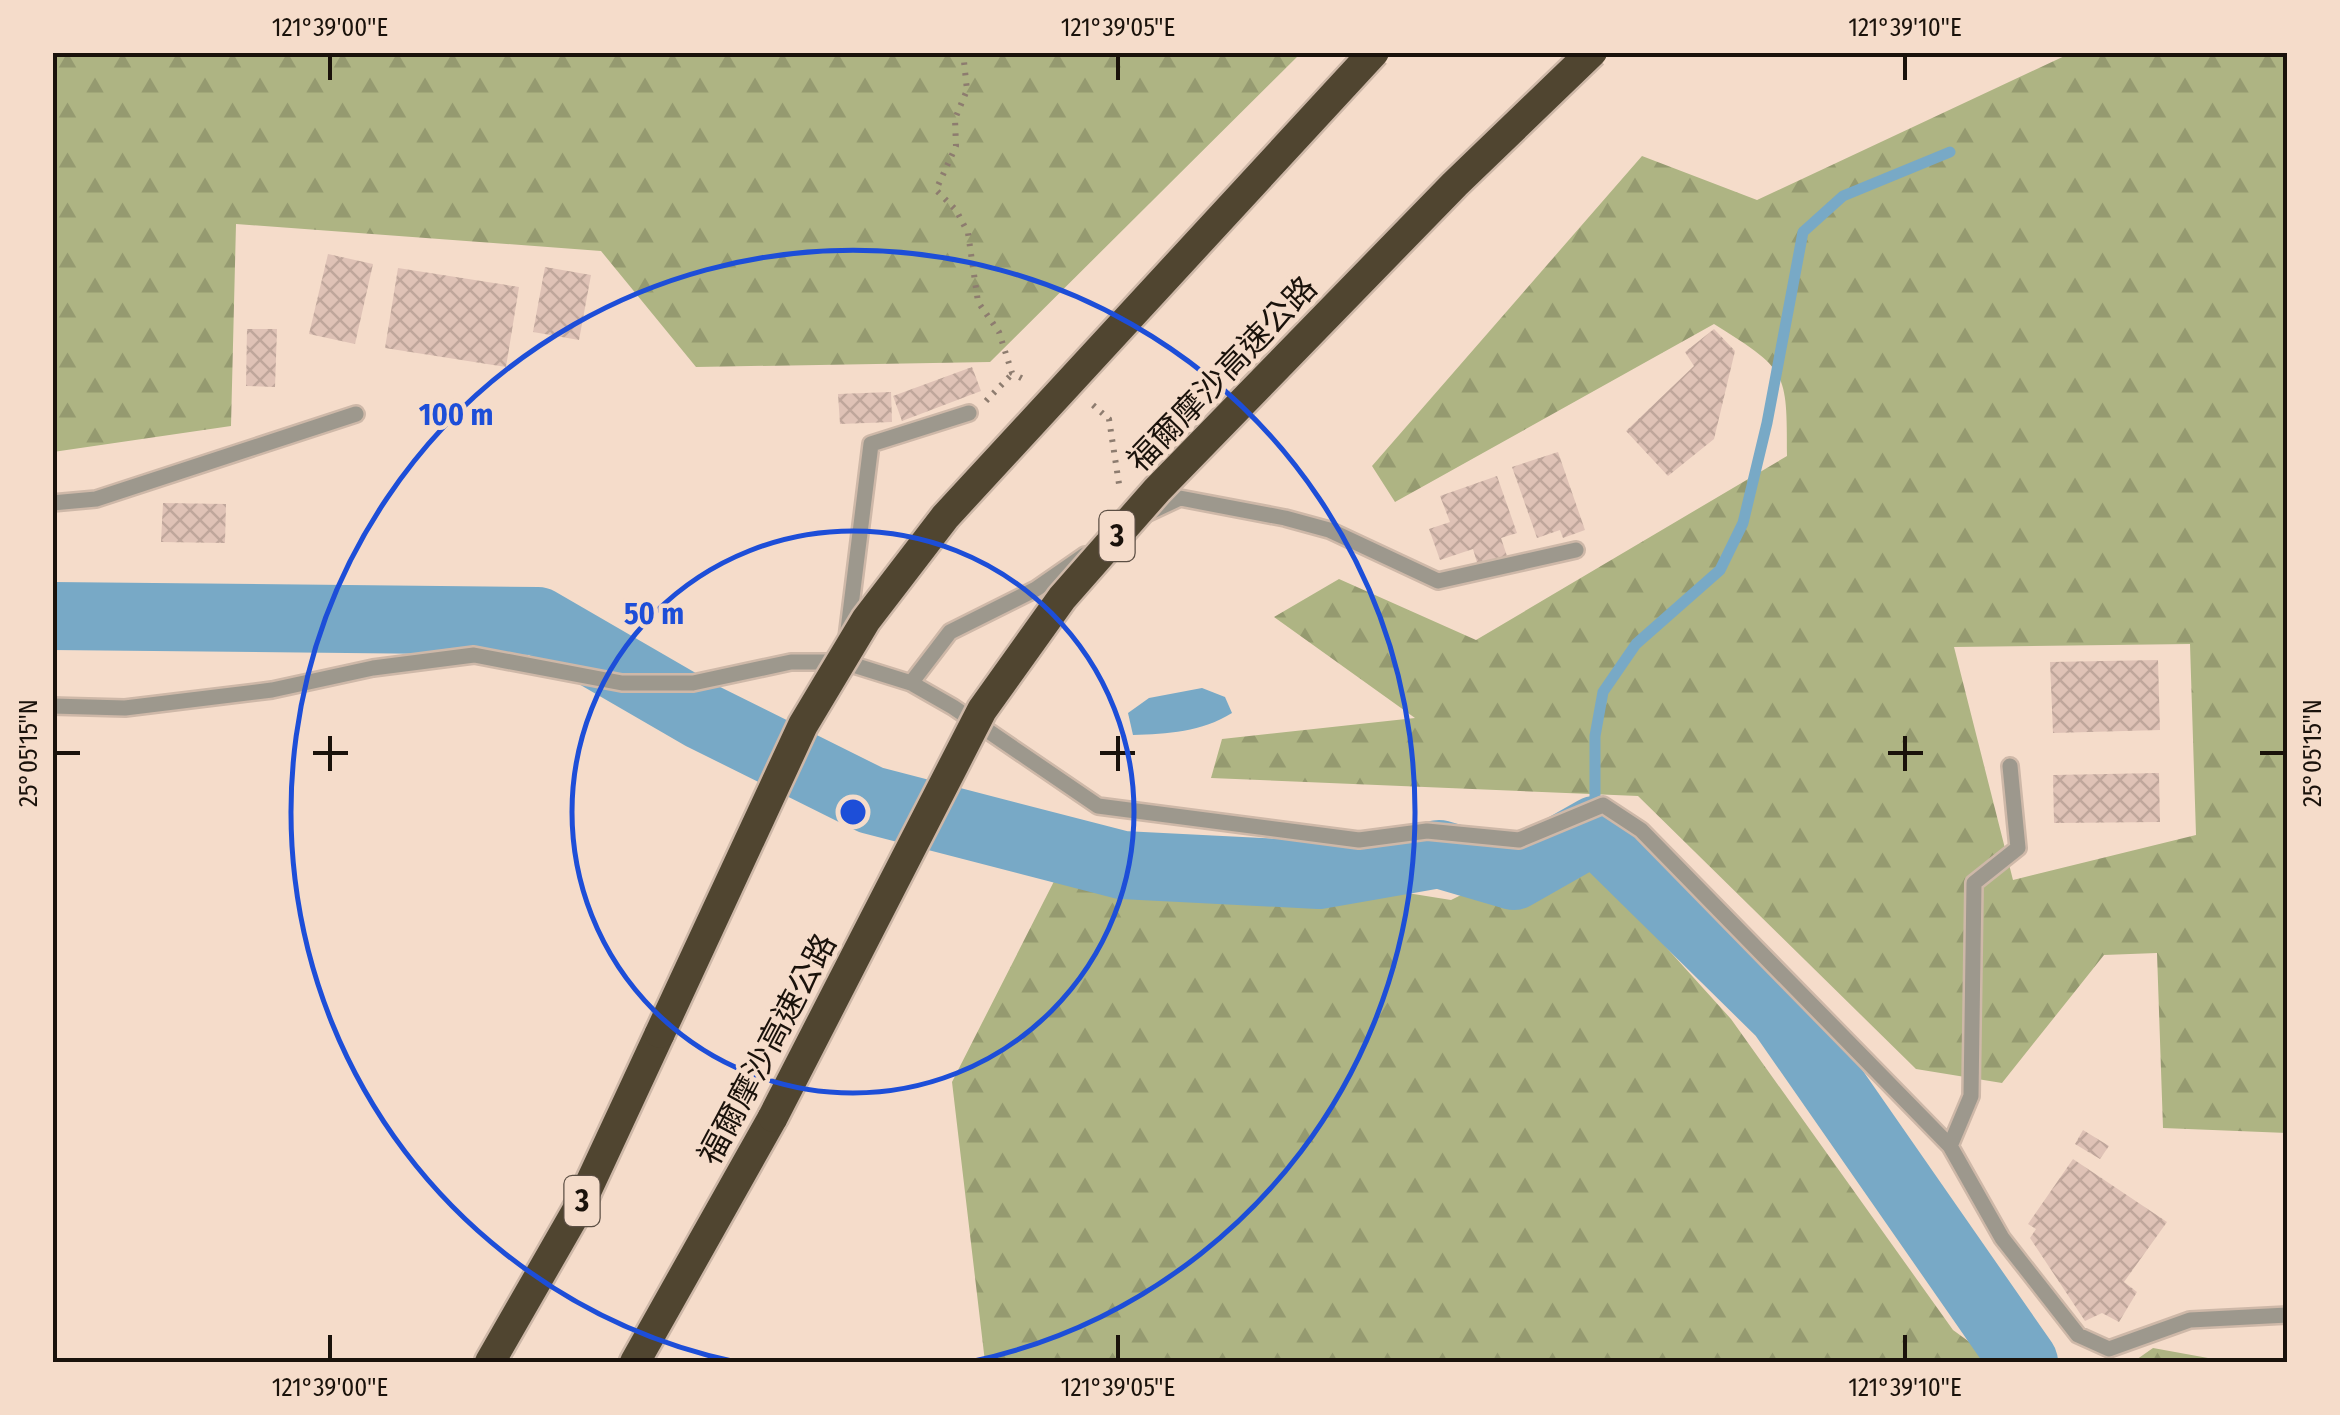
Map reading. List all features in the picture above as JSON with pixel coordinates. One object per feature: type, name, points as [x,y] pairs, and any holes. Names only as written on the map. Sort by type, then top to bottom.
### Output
[{"type":"highway","name":"3","points":[[490,1362],[579,1207],[803,725],[866,620],[945,516],[1374,52]]},
{"type":"highway","name":"福爾摩沙高速公路","points":[[635,1362],[773,1117],[982,710],[1062,598],[1157,490],[1455,184],[1592,52]]},
{"type":"lane","points":[[844,662],[871,444],[969,413]]},
{"type":"lane","points":[[52,503],[96,498],[356,414]]},
{"type":"lane","points":[[911,684],[950,632],[1036,590],[1130,524],[1180,498],[1329,530],[1438,581],[1576,550]]},
{"type":"lane","points":[[52,706],[125,708],[235,695],[373,668],[474,656],[622,684],[693,684],[791,662],[844,662],[911,684],[954,707],[1098,806],[1360,840],[1427,831],[1519,840],[1603,805],[1640,830],[1950,1146],[2002,1238],[2078,1334],[2110,1349],[2190,1320],[2288,1315]]},
{"type":"lane","points":[[1950,1146],[1970,1096],[1974,883],[2018,848],[2010,766]]},
{"type":"path","points":[[963,52],[966,90],[955,119],[956,146],[936,190],[956,210],[968,233],[978,302],[1000,332],[1010,368],[1034,385]]},
{"type":"path","points":[[1080,394],[1109,419],[1119,489],[1130,524]]},
{"type":"green space","points":[[56,52],[1301,53],[990,362],[696,367],[601,251],[236,224],[231,426],[53,452],[52,82]]},
{"type":"green space","points":[[2071,53],[2287,53],[2287,1133],[2163,1128],[2157,953],[2104,955],[2002,1083],[1916,1069],[1638,796],[1211,778],[1222,739],[1415,718],[1274,617],[1339,579],[1476,640],[1787,456],[1786,406],[1778,375],[1756,352],[1714,324],[1395,502],[1372,466],[1642,156],[1757,200]],"holes":[[[2190,644],[2196,835],[2013,880],[1954,647]]]},
{"type":"green space","points":[[1075,840],[1451,900],[1570,841],[1731,1019],[1953,1330],[1997,1362],[985,1362],[952,1082]]},
{"type":"green space","points":[[2153,1348],[2219,1360],[2224,1362],[2133,1362]]},
{"type":"water","points":[[1202,688],[1225,697],[1232,713],[1196,728],[1133,735],[1128,713],[1149,698]]},
{"type":"building","points":[[328,254],[373,264],[355,344],[309,334]]},
{"type":"building","points":[[545,267],[591,275],[579,340],[533,332]]},
{"type":"building","points":[[398,268],[519,287],[506,367],[385,348]]},
{"type":"building","points":[[247,329],[277,329],[275,387],[246,386]]},
{"type":"building","points":[[1714,329],[1735,351],[1714,439],[1668,476],[1626,431],[1694,366],[1685,352]]},
{"type":"building","points":[[972,367],[981,391],[902,421],[893,396]]},
{"type":"building","points":[[891,392],[892,422],[840,424],[838,394]]},
{"type":"building","points":[[1558,452],[1585,530],[1563,538],[1560,530],[1537,538],[1512,467]]},
{"type":"building","points":[[1497,476],[1517,533],[1501,538],[1507,556],[1478,566],[1473,549],[1440,560],[1429,529],[1450,522],[1440,496]]},
{"type":"building","points":[[163,503],[226,504],[225,543],[161,542]]},
{"type":"building","points":[[2158,660],[2160,730],[2053,733],[2050,662]]},
{"type":"building","points":[[2159,773],[2160,822],[2054,823],[2053,775]]},
{"type":"building","points":[[2083,1130],[2109,1146],[2100,1159],[2075,1144]]},
{"type":"building","points":[[2073,1159],[2167,1222],[2124,1282],[2137,1292],[2119,1322],[2102,1313],[2085,1321],[2030,1238],[2036,1229],[2028,1224]]},
{"type":"waterway","points":[[1595,830],[1595,736],[1603,692],[1636,644],[1720,570],[1743,523],[1767,423],[1803,232],[1843,196],[1950,152]]},
{"type":"waterway","points":[[52,616],[538,621],[702,716],[871,800],[1122,865],[1319,875],[1439,854],[1514,876],[1595,830],[1782,1014],[2024,1362]]}]
